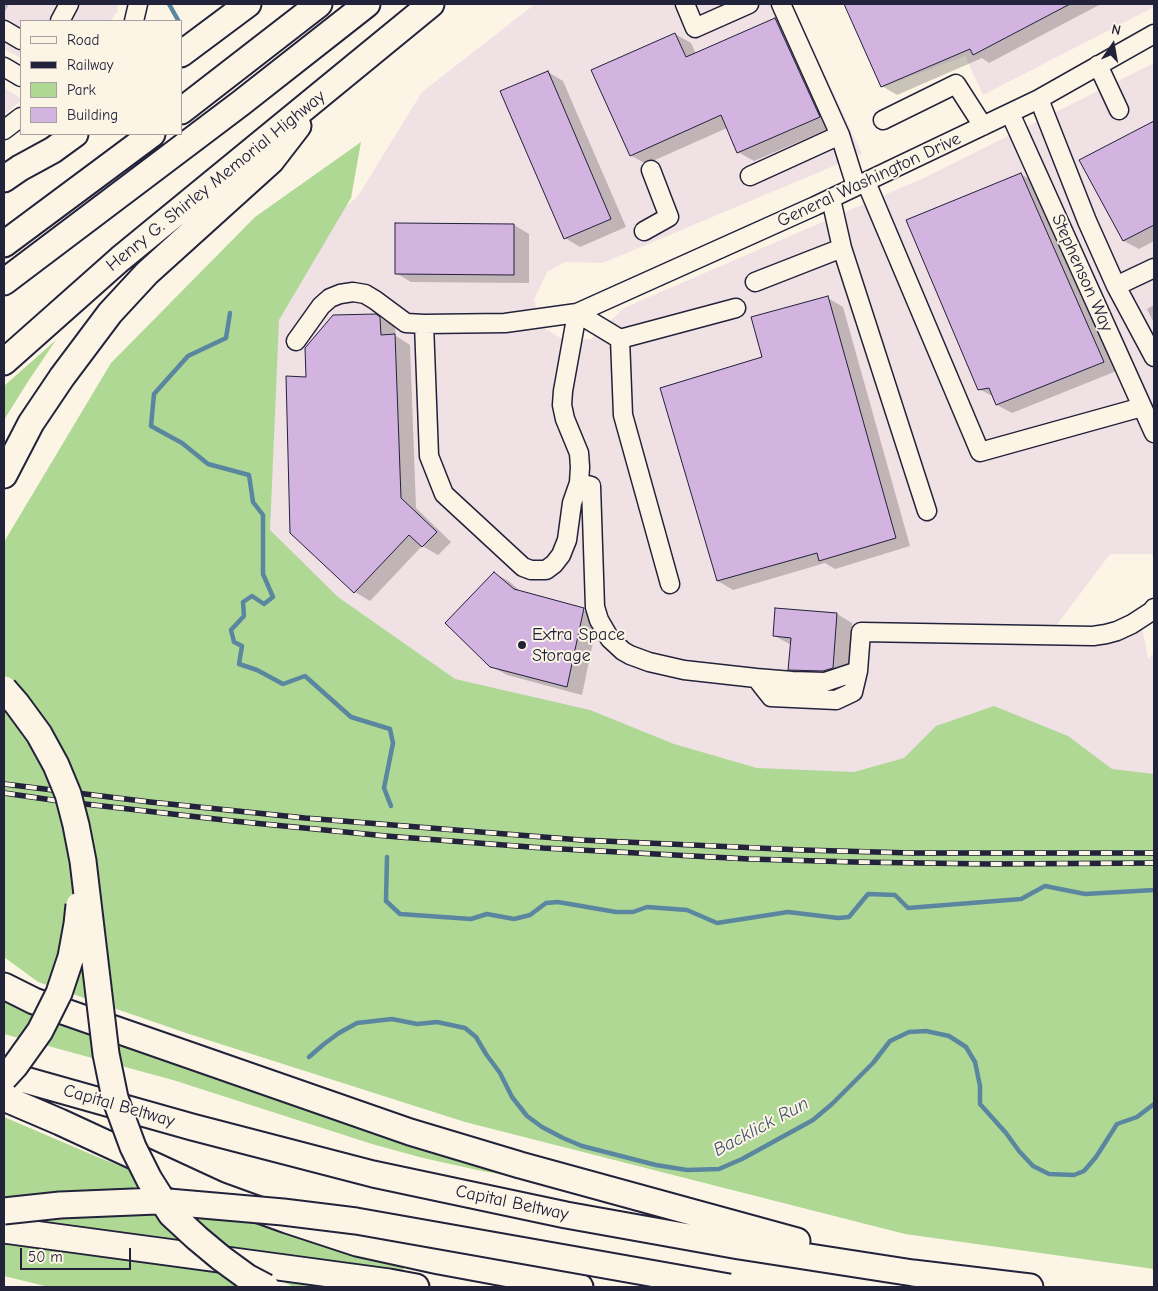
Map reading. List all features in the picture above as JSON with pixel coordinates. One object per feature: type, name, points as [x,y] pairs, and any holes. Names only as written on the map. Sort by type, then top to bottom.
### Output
[{"type":"highway","points":[[182,53],[248,4]]},
{"type":"highway","points":[[182,110],[319,4]]},
{"type":"highway","points":[[4,282],[242,103],[367,4]]},
{"type":"highway","name":"Henry G. Shirley Memorial Highway","points":[[4,362],[120,259],[431,4]]},
{"type":"highway","points":[[4,475],[32,422],[62,377],[110,313],[147,273],[271,161],[325,91]]},
{"type":"highway","points":[[4,179],[53,150],[74,135]]},
{"type":"highway","points":[[4,244],[151,135]]},
{"type":"highway","points":[[4,198],[27,181],[53,150]]},
{"type":"highway","points":[[4,450],[22,420],[51,379],[94,334]]},
{"type":"highway","points":[[4,689],[38,734],[56,765],[68,794],[83,861],[106,1054],[115,1098],[133,1147],[149,1179],[171,1214],[196,1238],[221,1258],[247,1277],[266,1287]]},
{"type":"highway","points":[[4,1078],[40,1031],[59,993],[71,957],[76,932],[83,861]]},
{"type":"highway","points":[[4,986],[34,1001],[410,1132],[520,1165],[912,1273]]},
{"type":"highway","name":"Capital Beltway","points":[[4,1074],[192,1127],[374,1174],[566,1215],[739,1246],[912,1273],[1030,1287]]},
{"type":"highway","points":[[4,1098],[218,1195],[357,1243],[439,1261],[580,1287]]},
{"type":"highway","points":[[4,1211],[60,1205],[156,1201],[283,1212],[356,1221],[729,1287]]},
{"type":"highway","points":[[4,1230],[416,1287]]},
{"type":"street","points":[[61,20],[70,4]]},
{"type":"street","points":[[134,20],[138,4]]},
{"type":"street","points":[[685,4],[695,28],[750,4]]},
{"type":"street","points":[[781,4],[980,452],[1142,407]]},
{"type":"street","points":[[4,30],[20,39]]},
{"type":"street","name":"General Washington Drive","points":[[296,341],[321,306],[330,298],[353,292],[365,294],[376,300],[406,323],[505,323],[577,313],[831,199],[1010,113],[1154,34]]},
{"type":"street","points":[[1098,66],[1118,110]]},
{"type":"street","points":[[4,67],[20,76]]},
{"type":"street","points":[[883,120],[956,84],[983,126]]},
{"type":"street","points":[[1038,99],[1116,286],[1154,357]]},
{"type":"street","name":"Stephenson Way","points":[[1010,113],[1154,433]]},
{"type":"street","points":[[4,130],[20,118]]},
{"type":"street","points":[[750,176],[840,135]]},
{"type":"street","points":[[644,231],[669,217],[650,170]]},
{"type":"street","points":[[831,199],[842,248],[927,511]]},
{"type":"street","points":[[755,282],[842,248]]},
{"type":"street","points":[[1116,286],[1154,268]]},
{"type":"street","points":[[424,324],[429,456],[444,494],[523,567],[531,570],[546,570],[561,555],[567,540],[572,502],[579,483],[580,467],[578,453],[565,419],[562,405],[562,391],[577,313],[620,339],[736,308]]},
{"type":"street","points":[[620,339],[623,415],[670,584]]},
{"type":"street","points":[[579,483],[591,486],[595,607],[598,620],[610,639],[623,651],[648,662],[684,670],[756,678],[771,697],[836,700],[853,692],[858,671],[861,632],[1093,636],[1117,631],[1132,624],[1154,608]]},
{"type":"shaded area","points":[[4,4],[118,4],[117,12],[111,20],[20,20],[20,57],[4,49]]},
{"type":"shaded area","points":[[535,4],[792,4],[862,154],[603,263],[565,262],[547,272],[534,300],[544,328],[564,340],[591,339],[624,308],[926,177],[1154,63],[1154,554],[1110,554],[1050,634],[1076,637],[1125,620],[1145,603],[1154,618],[1154,621],[1141,621],[1148,659],[1154,653],[1154,798],[786,799],[4,625],[314,235],[358,196],[422,92]]},
{"type":"shaded area","points":[[844,4],[1154,4],[1154,7],[983,95],[965,56],[881,88]]},
{"type":"shaded area","points":[[4,88],[20,97],[20,102],[4,114]]},
{"type":"green space","points":[[361,142],[351,198],[279,320],[270,530],[338,597],[455,679],[590,710],[674,744],[757,768],[854,772],[904,758],[936,726],[994,706],[1068,736],[1112,769],[1154,774],[1154,1269],[905,1234],[465,1122],[189,1034],[38,982],[4,957],[4,542],[111,363],[255,217]]},
{"type":"green space","points":[[56,340],[27,383],[4,420],[4,386]]},
{"type":"green space","points":[[4,997],[512,1174],[505,1175],[482,1171],[372,1144],[173,1080],[4,1034]]},
{"type":"green space","points":[[4,1117],[100,1158],[277,1227],[404,1264],[403,1273],[4,1219]]},
{"type":"green space","points":[[4,1242],[219,1271],[245,1287],[49,1287],[4,1276]]},
{"type":"green space","points":[[268,1275],[348,1287],[294,1287]]},
{"type":"building","points":[[844,4],[1070,4],[973,55],[970,49],[881,87]]},
{"type":"building","points":[[775,18],[820,117],[737,153],[721,115],[630,156],[591,70],[675,33],[686,57]]},
{"type":"building","points":[[548,71],[611,219],[564,239],[500,91]]},
{"type":"building","points":[[1154,121],[1154,225],[1123,241],[1079,160]]},
{"type":"building","points":[[1021,173],[1104,362],[996,405],[989,388],[978,390],[906,220]]},
{"type":"building","points":[[395,223],[514,224],[514,275],[395,274]]},
{"type":"building","points":[[828,296],[896,538],[819,561],[817,553],[717,581],[660,388],[762,357],[751,317]]},
{"type":"building","points":[[376,314],[380,317],[381,335],[395,334],[401,498],[437,532],[422,547],[409,535],[354,593],[290,533],[286,376],[306,377],[305,348],[333,315]]},
{"type":"building","name":"Extra Space Storage","points":[[494,572],[514,589],[584,608],[567,687],[490,667],[445,623]]},
{"type":"building","points":[[775,608],[837,613],[833,668],[823,671],[788,670],[791,638],[773,636]]},
{"type":"waterway","points":[[169,4],[178,20]]},
{"type":"waterway","points":[[230,313],[226,338],[188,356],[154,394],[151,426],[182,443],[208,464],[249,475],[253,502],[263,515],[263,574],[273,597],[264,604],[252,596],[243,602],[244,616],[231,630],[234,642],[242,646],[239,664],[257,670],[283,684],[305,676],[351,717],[390,729],[393,743],[384,788],[391,806]]},
{"type":"waterway","points":[[387,857],[386,901],[400,914],[471,919],[487,914],[514,919],[530,915],[546,903],[558,902],[616,912],[633,912],[647,907],[687,910],[717,923],[788,912],[838,918],[849,917],[868,894],[895,895],[908,908],[1021,899],[1045,886],[1085,894],[1154,890]]},
{"type":"waterway","name":"Backlick Run","points":[[309,1057],[339,1033],[357,1023],[392,1019],[417,1024],[437,1022],[465,1028],[476,1037],[500,1073],[512,1097],[527,1116],[542,1127],[582,1146],[656,1165],[687,1170],[719,1169],[742,1159],[813,1120],[873,1063],[890,1041],[909,1032],[926,1031],[949,1036],[966,1047],[975,1062],[980,1086],[980,1104],[1033,1166],[1049,1174],[1074,1175],[1084,1171],[1096,1157],[1117,1124],[1137,1117],[1154,1104]]},
{"type":"railway","points":[[4,784],[305,818],[581,840],[913,853],[1154,853]]},
{"type":"railway","points":[[4,793],[233,821],[386,836],[543,848],[749,859],[854,862],[989,864],[1154,863]]},
{"type":"place","name":"Extra Space Storage","points":[[522,645]]}]
